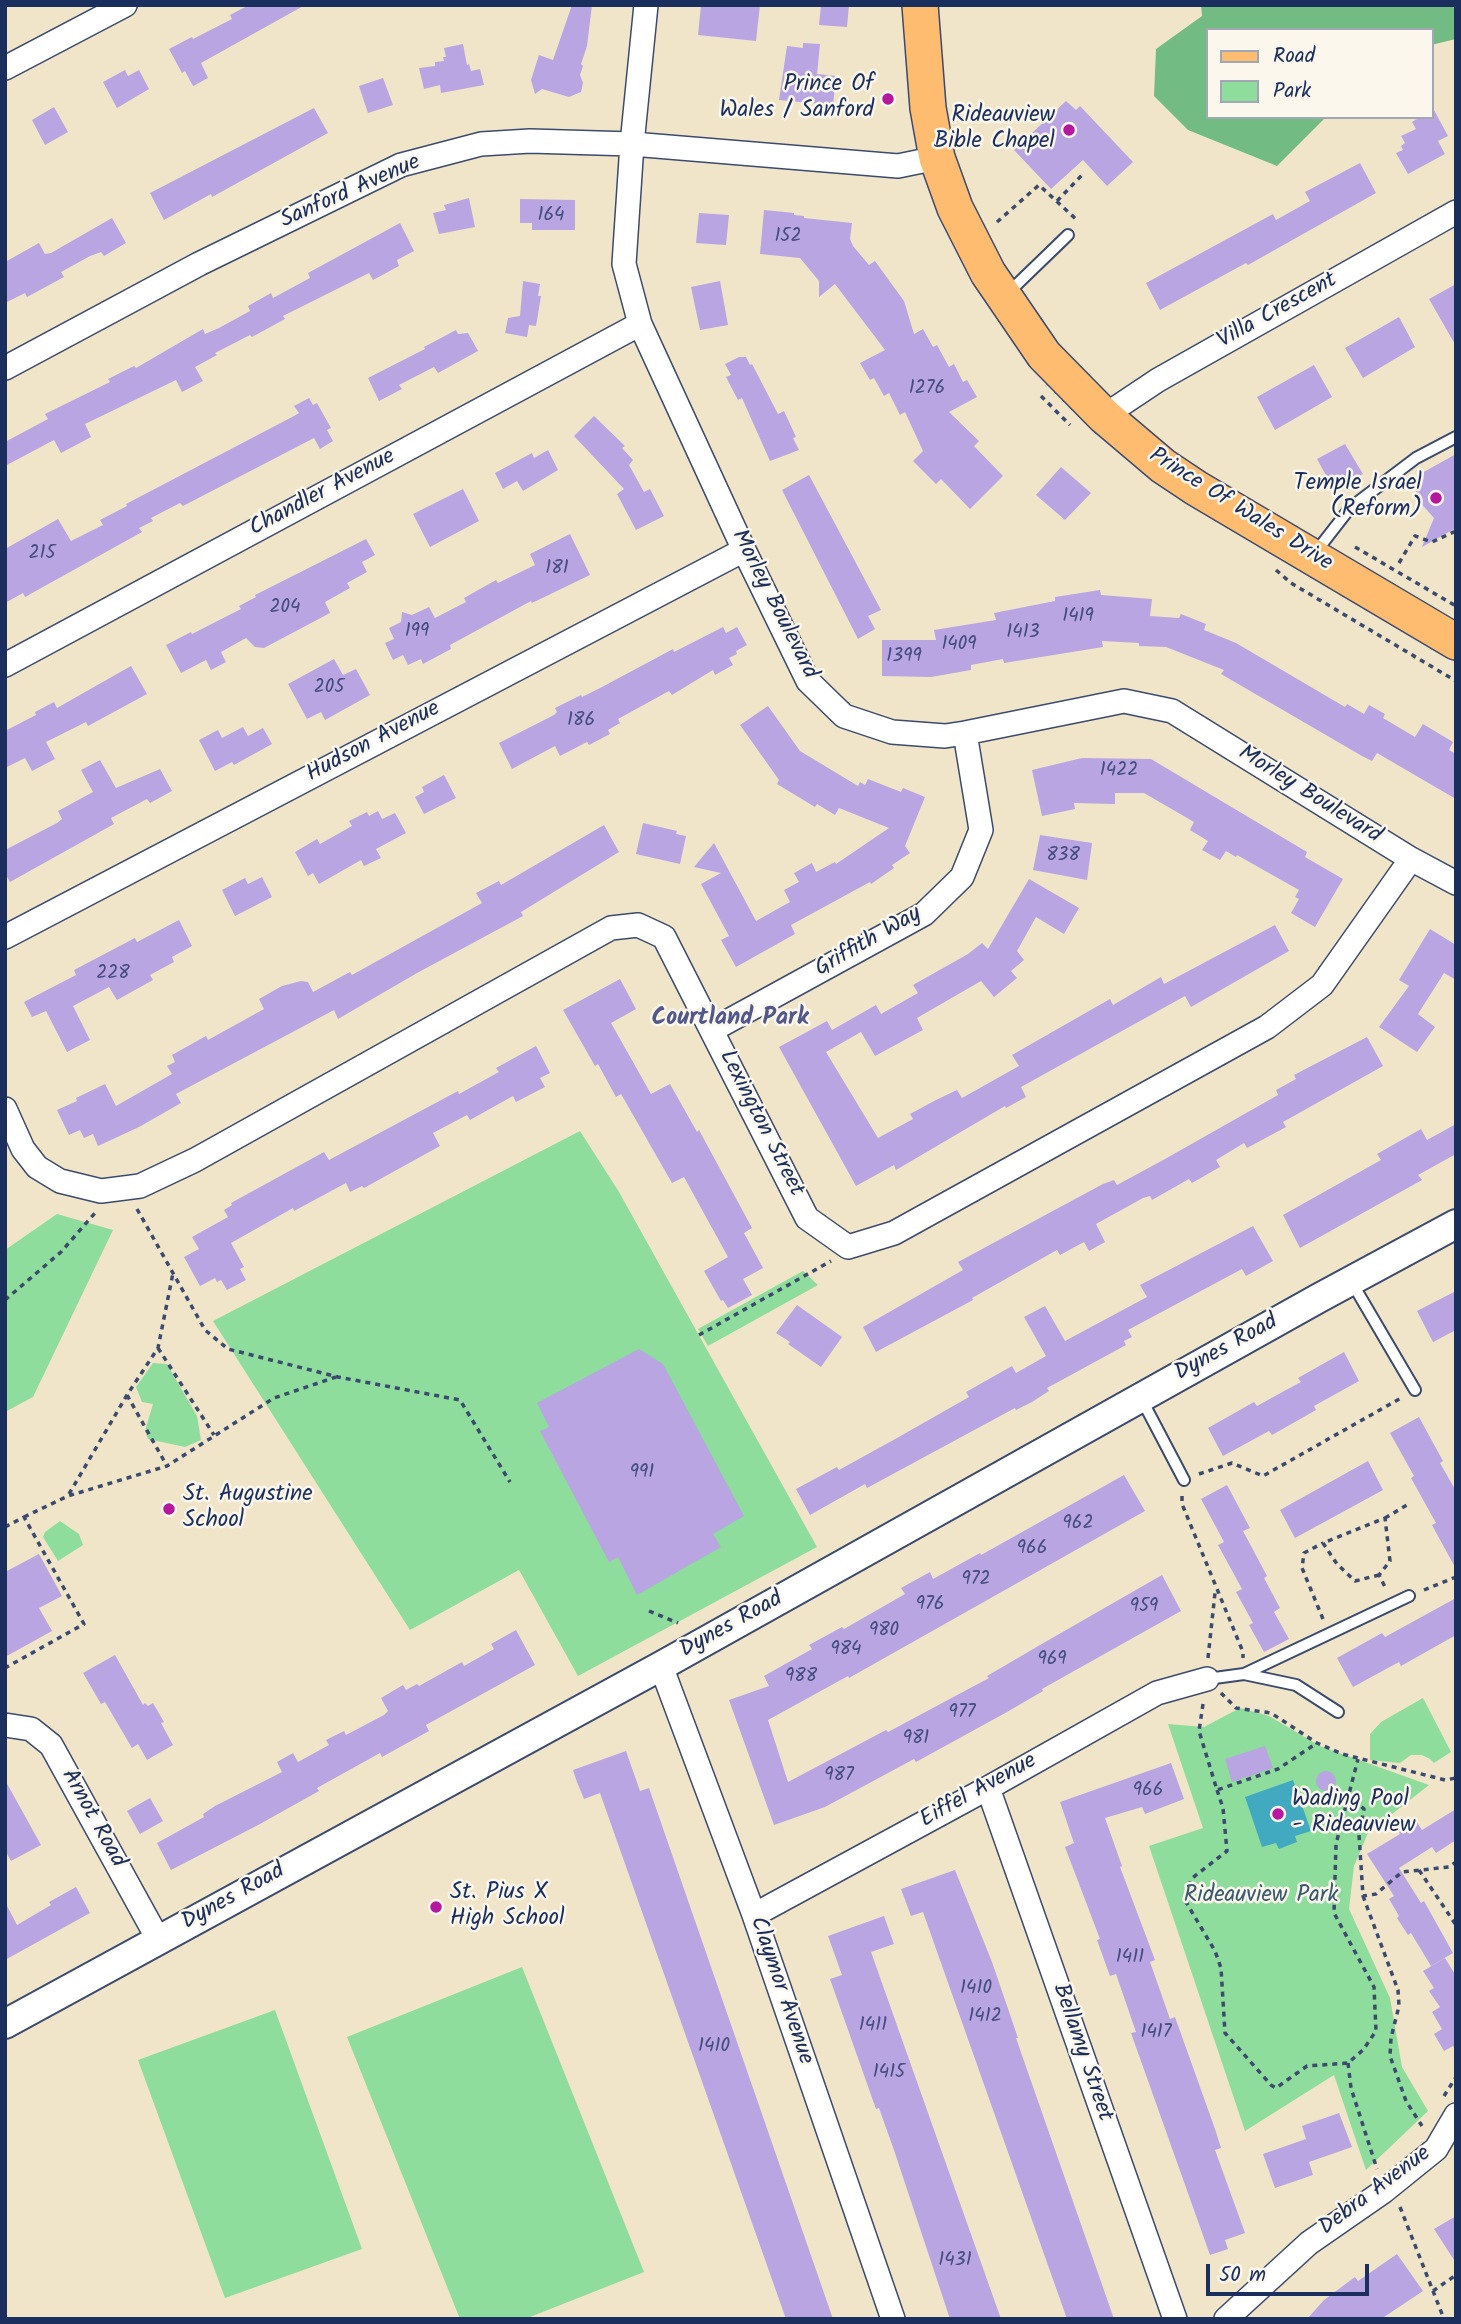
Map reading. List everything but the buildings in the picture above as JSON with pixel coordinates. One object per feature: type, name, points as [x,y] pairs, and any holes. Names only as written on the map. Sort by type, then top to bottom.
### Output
[{"type":"main road","name":"Prince Of Wales Drive","points":[[920,5],[928,108],[937,158],[966,233],[1003,298],[1044,355],[1136,445],[1196,488],[1319,547],[1456,642]]},
{"type":"street","points":[[5,68],[125,5]]},
{"type":"street","name":"Morley Boulevard","points":[[646,5],[632,144],[624,264],[640,324],[744,550],[808,681],[844,716],[892,732],[945,736],[1124,701],[1172,710],[1411,859],[1456,883]]},
{"type":"street","name":"Sanford Avenue","points":[[5,368],[199,264],[401,165],[481,144],[530,141],[632,144],[898,166],[937,158]]},
{"type":"street","name":"Villa Crescent","points":[[1104,416],[1158,380],[1456,212]]},
{"type":"street","name":"Chandler Avenue","points":[[5,665],[640,324]]},
{"type":"street","name":"Hudson Avenue","points":[[5,937],[744,550]]},
{"type":"street","name":"Griffith Way","points":[[712,1030],[924,914],[962,877],[981,830],[965,733]]},
{"type":"street","points":[[848,1247],[894,1233],[1267,1027],[1322,985],[1411,859]]},
{"type":"street","name":"Lexington Street","points":[[5,1109],[23,1149],[37,1167],[60,1181],[101,1191],[140,1185],[195,1160],[611,928],[638,925],[664,937],[807,1217],[848,1247]]},
{"type":"street","name":"Dynes Road","points":[[5,2024],[661,1666],[1456,1224]]},
{"type":"street","name":"Claymor Avenue","points":[[661,1666],[754,1914],[893,2319]]},
{"type":"street","name":"Eiffel Avenue","points":[[754,1914],[1157,1693],[1207,1679]]},
{"type":"street","name":"Arnot Road","points":[[5,1725],[32,1729],[51,1745],[159,1939]]},
{"type":"street","name":"Bellamy Street","points":[[988,1788],[1175,2319]]},
{"type":"street","name":"Debra Avenue","points":[[1226,2319],[1309,2243],[1383,2182],[1436,2149],[1449,2107]]},
{"type":"lane","points":[[1003,298],[1068,234]]},
{"type":"lane","points":[[1319,547],[1350,508],[1416,458],[1456,437]]},
{"type":"lane","points":[[1351,1280],[1415,1390]]},
{"type":"lane","points":[[1141,1397],[1184,1480]]},
{"type":"lane","points":[[1207,1679],[1244,1674],[1409,1596]]},
{"type":"lane","points":[[1244,1674],[1296,1685],[1338,1712]]},
{"type":"path","points":[[1057,201],[1084,173]]},
{"type":"path","points":[[996,222],[1039,185],[1082,225]]},
{"type":"path","points":[[1399,563],[1415,536],[1432,542],[1456,531]]},
{"type":"path","points":[[1319,547],[1362,550],[1456,606]]},
{"type":"path","points":[[125,1189],[205,1330],[228,1349],[338,1377],[460,1400],[510,1482]]},
{"type":"path","points":[[5,1300],[61,1252],[90,1220],[98,1208],[101,1191]]},
{"type":"path","points":[[698,1335],[825,1265],[848,1247]]},
{"type":"path","points":[[68,1496],[127,1395],[159,1348],[173,1273]]},
{"type":"path","points":[[159,1348],[214,1435]]},
{"type":"path","points":[[5,1527],[68,1496],[167,1466],[274,1398],[338,1377]]},
{"type":"path","points":[[1244,1674],[1243,1652],[1215,1590],[1182,1504],[1184,1480],[1232,1463],[1263,1476],[1415,1390]]},
{"type":"path","points":[[127,1395],[167,1466]]},
{"type":"path","points":[[1328,1634],[1302,1568],[1304,1553],[1385,1518],[1407,1505]]},
{"type":"path","points":[[5,1668],[84,1624],[24,1517]]},
{"type":"path","points":[[1323,1543],[1337,1564],[1355,1581],[1380,1575],[1390,1560],[1385,1518]]},
{"type":"path","points":[[1380,1575],[1392,1604]]},
{"type":"path","points":[[1409,1596],[1456,1577]]},
{"type":"path","points":[[1215,1590],[1199,1731],[1223,1808],[1227,1851],[1191,1879],[1186,1902],[1215,1951],[1221,1968],[1225,2033],[1270,2085],[1276,2088],[1307,2066],[1348,2063],[1363,2050],[1376,2031],[1374,1987],[1334,1913],[1336,1844],[1357,1759]]},
{"type":"path","points":[[649,1611],[678,1623]]},
{"type":"path","points":[[1207,1679],[1237,1708],[1271,1713],[1317,1743],[1357,1759],[1445,1780],[1456,1778]]},
{"type":"path","points":[[1217,1790],[1278,1769],[1317,1743]]},
{"type":"path","points":[[1347,1793],[1364,1809],[1359,1835],[1363,1896],[1398,1990],[1399,2007],[1391,2038],[1390,2056],[1406,2101],[1422,2126],[1429,2117]]},
{"type":"path","points":[[1363,1896],[1376,1894],[1402,1872],[1449,1867],[1456,1862]]},
{"type":"path","points":[[1419,1870],[1456,1925]]},
{"type":"path","points":[[1348,2063],[1351,2088],[1383,2182],[1444,2319]]},
{"type":"path","points":[[1449,2107],[1456,2077]]},
{"type":"path","points":[[1383,2182],[1386,2161]]},
{"type":"path","points":[[1433,2291],[1456,2274]]},
{"type":"green space","points":[[1201,5],[1456,5],[1456,39],[1433,45],[1433,28],[1206,28],[1206,119],[1324,119],[1277,166],[1188,130],[1154,96],[1156,49],[1202,16]]},
{"type":"green space","points":[[580,1131],[619,1192],[817,1547],[578,1676],[519,1570],[410,1630],[213,1321]]},
{"type":"green space","points":[[57,1214],[113,1230],[33,1397],[5,1412],[5,1250]]},
{"type":"green space","points":[[803,1271],[818,1285],[708,1346],[698,1329]]},
{"type":"green space","points":[[153,1363],[167,1364],[197,1416],[201,1440],[185,1447],[148,1439],[145,1431],[153,1404],[142,1402],[136,1387]]},
{"type":"green space","points":[[60,1521],[79,1534],[83,1545],[58,1561],[43,1537],[45,1532]]},
{"type":"green space","points":[[1423,1698],[1451,1752],[1434,1763],[1422,1755],[1411,1755],[1400,1763],[1370,1760],[1370,1734],[1381,1722]]},
{"type":"green space","name":"Rideauview Park","points":[[1240,1708],[1269,1716],[1320,1746],[1429,1785],[1368,1833],[1354,1866],[1349,1909],[1390,1998],[1402,2067],[1428,2111],[1366,2170],[1334,2075],[1245,2131],[1149,1846],[1203,1828],[1168,1724],[1204,1727]]},
{"type":"green space","points":[[522,1967],[644,2272],[525,2319],[460,2319],[347,2037]]},
{"type":"green space","points":[[275,2010],[362,2249],[225,2298],[138,2060]]},
{"type":"water","name":"Wading Pool - Rideauview","points":[[1293,1780],[1311,1831],[1295,1836],[1297,1842],[1279,1849],[1276,1843],[1262,1847],[1245,1797]]},
{"type":"place","name":"Prince Of Wales / Sanford","points":[[888,99]]},
{"type":"place","name":"Rideauview Bible Chapel","points":[[1069,130]]},
{"type":"place","name":"Temple Israel (Reform)","points":[[1436,498]]},
{"type":"place","name":"St. Augustine School","points":[[169,1509]]},
{"type":"place","name":"Wading Pool - Rideauview","points":[[1278,1814]]},
{"type":"place","name":"St. Pius X High School","points":[[436,1907]]},
{"type":"district","name":"Courtland Park","points":[[730,1020]]}]
